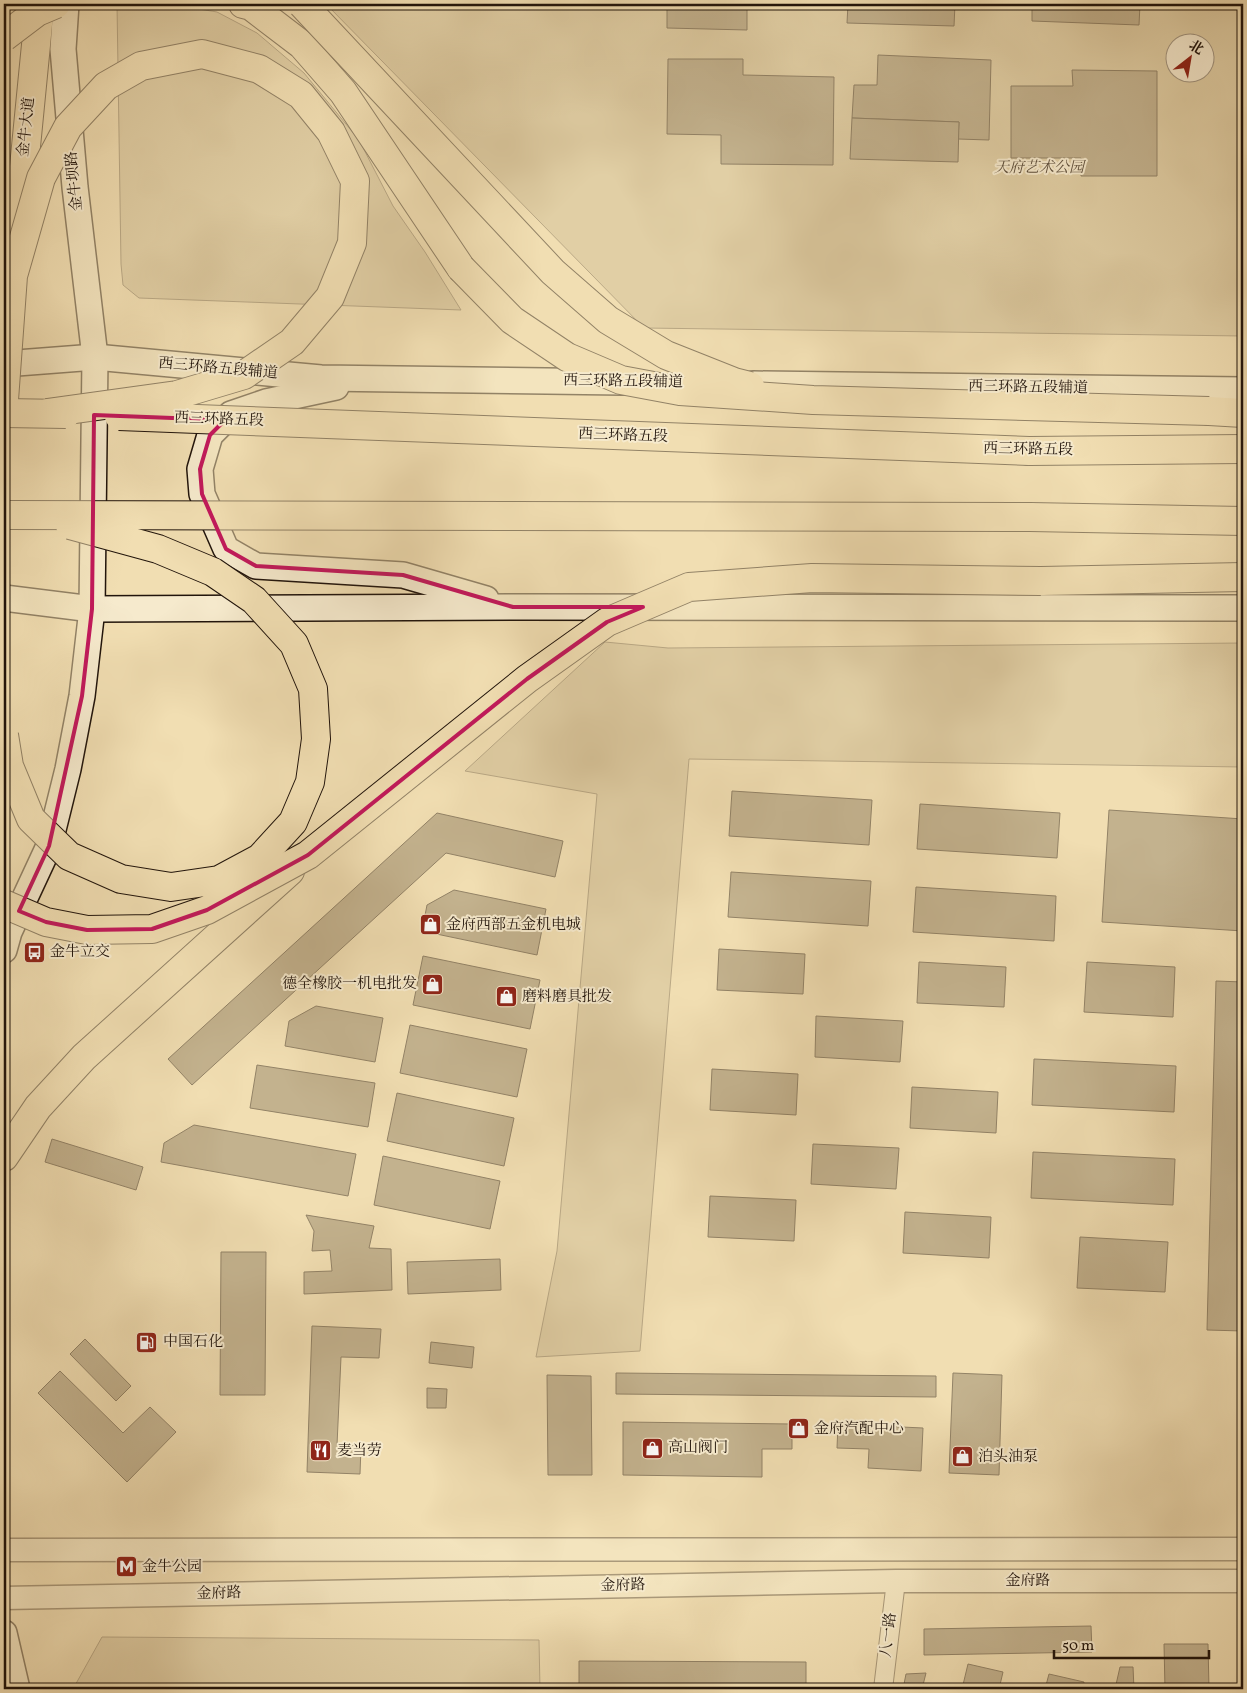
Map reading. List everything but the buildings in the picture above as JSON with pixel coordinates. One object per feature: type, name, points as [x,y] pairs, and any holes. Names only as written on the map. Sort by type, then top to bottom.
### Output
[{"type":"highway","name":"金牛大道","points":[[4,400],[13,276],[40,4]]},
{"type":"highway","points":[[4,37],[37,12],[56,4]]},
{"type":"highway","points":[[243,4],[251,6],[302,45],[343,92],[461,268],[512,320],[567,357],[621,380],[680,391],[813,400],[1209,411],[1243,414]]},
{"type":"highway","points":[[302,4],[553,272],[608,320],[666,355],[734,382],[813,400]]},
{"type":"highway","points":[[13,276],[42,178],[68,127],[106,86],[141,66],[202,54],[259,69],[301,95],[330,132],[355,181],[352,243],[330,297],[292,342],[244,375],[177,395],[47,413]]},
{"type":"highway","name":"西三环路五段","points":[[4,413],[47,413],[1029,451],[1243,449]]},
{"type":"highway","points":[[4,515],[1030,517],[1243,520]]},
{"type":"highway","points":[[4,735],[9,766],[31,819],[68,856],[121,879],[170,887],[219,880],[260,858],[293,822],[310,782],[314,756],[316,739],[313,689],[294,644],[254,600],[213,572],[158,549],[34,515]]},
{"type":"highway","points":[[4,1157],[38,1106],[84,1057],[308,855],[527,679],[607,622],[689,587],[812,578],[1041,581],[1243,577]]},
{"type":"highway","points":[[4,904],[46,922],[87,930],[152,928],[207,910],[308,855]]},
{"type":"main road","name":"金牛坝路","points":[[4,950],[9,932],[49,846],[68,769],[82,696],[92,610],[95,357],[75,187],[64,58],[66,4]]},
{"type":"main road","name":"西三环路五段辅道","points":[[4,364],[95,357],[321,378],[1243,390]]},
{"type":"main road","points":[[373,379],[266,402],[231,414],[210,435],[200,469],[202,494],[226,549],[256,566],[403,575],[512,606]]},
{"type":"main road","points":[[4,598],[92,610],[512,606],[1243,608]]},
{"type":"main road","points":[[4,1633],[17,1689]]},
{"type":"street","points":[[4,1550],[1243,1549]]},
{"type":"street","name":"金府路","points":[[4,1598],[896,1581],[1243,1581]]},
{"type":"street","name":"八一路","points":[[883,1689],[896,1581]]},
{"type":"highlighted area","points":[[94,415],[225,420],[210,435],[200,469],[202,494],[226,549],[256,566],[403,575],[513,607],[643,607],[607,622],[527,679],[308,855],[207,910],[152,929],[87,930],[46,922],[19,911],[49,846],[82,696],[92,609]]},
{"type":"green space","points":[[117,4],[170,4],[217,12],[257,33],[304,73],[359,140],[393,206],[425,252],[461,310],[139,298],[123,285],[121,264]]},
{"type":"green space","name":"天府艺术公园","points":[[326,4],[1243,4],[1243,336],[644,328]]},
{"type":"green space","points":[[605,642],[668,648],[1243,643],[1243,767],[689,759],[640,1351],[536,1357],[557,1251],[597,794],[465,771]]},
{"type":"green space","points":[[102,1637],[539,1640],[540,1689],[73,1689]]},
{"type":"place","name":"金府西部五金机电城","points":[[430,925]]},
{"type":"place","name":"金牛立交","points":[[34,952]]},
{"type":"place","name":"德全橡胶一机电批发","points":[[433,984]]},
{"type":"place","name":"磨料磨具批发","points":[[506,997]]},
{"type":"place","name":"中国石化","points":[[147,1342]]},
{"type":"place","name":"金府汽配中心","points":[[798,1429]]},
{"type":"place","name":"高山阀门","points":[[652,1448]]},
{"type":"place","name":"麦当劳","points":[[321,1451]]},
{"type":"place","name":"泊头油泵","points":[[962,1457]]},
{"type":"place","name":"金牛公园","points":[[126,1567]]}]
